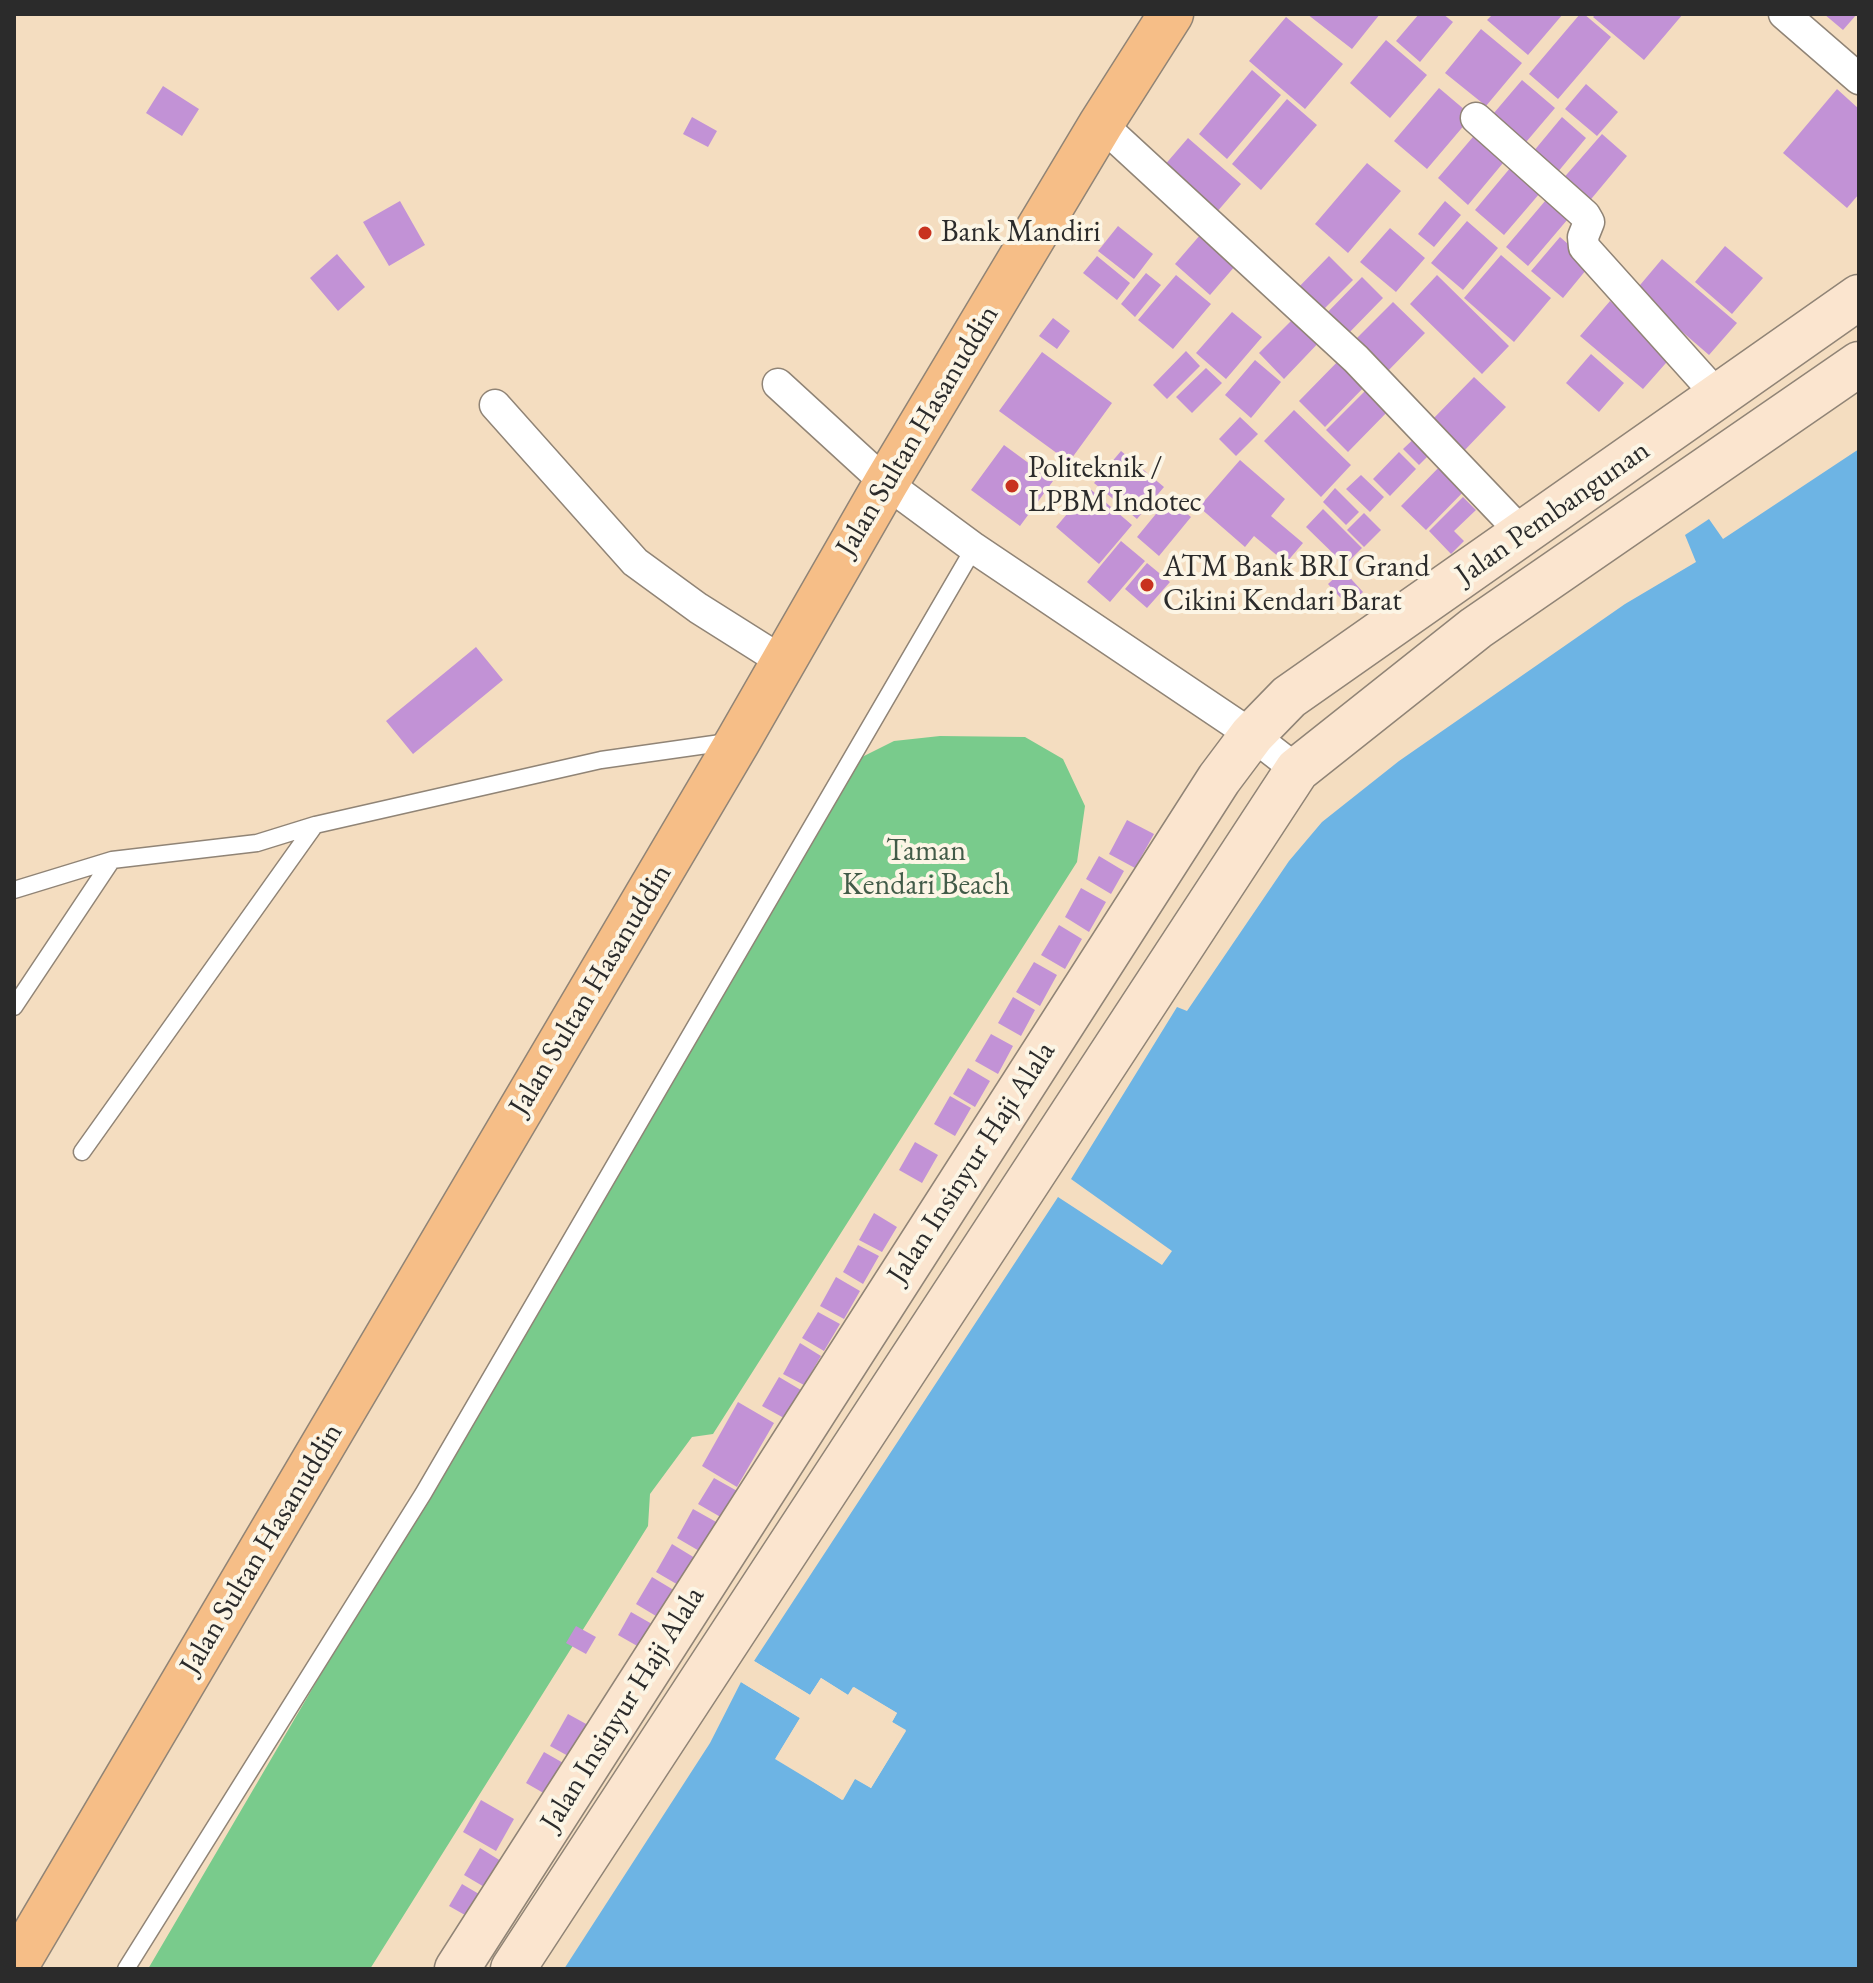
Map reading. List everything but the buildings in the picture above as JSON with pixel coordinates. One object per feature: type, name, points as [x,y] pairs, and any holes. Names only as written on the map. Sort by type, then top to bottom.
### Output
[{"type":"highway","name":"Jalan Sultan Hasanuddin","points":[[14,1969],[738,741],[886,483],[1164,17]]},
{"type":"main road","name":"Jalan Pembangunan","points":[[1252,735],[1289,697],[1859,297]]},
{"type":"main road","name":"Jalan Pembangunan","points":[[1297,770],[1476,628],[1859,364]]},
{"type":"main road","name":"Jalan Insinyur Haji Alala","points":[[457,1969],[1219,779],[1252,735]]},
{"type":"main road","name":"Jalan Insinyur Haji Alala","points":[[513,1969],[1297,770]]},
{"type":"main road","points":[[810,1415],[855,1445]]},
{"type":"street","points":[[1784,14],[1859,79]]},
{"type":"street","points":[[1476,118],[1585,215],[1589,222],[1583,237],[1584,247],[1718,396]]},
{"type":"street","points":[[1101,124],[1356,359],[1523,534]]},
{"type":"street","points":[[778,384],[886,483],[974,548],[1252,735],[1297,770]]},
{"type":"street","points":[[495,405],[635,562],[698,608],[782,661]]},
{"type":"lane","points":[[126,1969],[423,1494],[974,548]]},
{"type":"lane","points":[[14,890],[112,860],[257,843],[315,825],[601,760],[738,741]]},
{"type":"lane","points":[[82,1152],[315,825]]},
{"type":"lane","points":[[14,1007],[112,860]]},
{"type":"green space","name":"Taman Kendari Beach","points":[[940,736],[1025,737],[1063,759],[1085,806],[1077,862],[713,1434],[692,1437],[650,1494],[648,1526],[370,1969],[148,1969],[631,1145],[844,766],[894,741]]},
{"type":"water","points":[[1859,449],[1859,1969],[564,1969],[710,1743],[741,1682],[800,1718],[776,1758],[842,1800],[855,1778],[871,1788],[906,1731],[892,1722],[897,1713],[853,1687],[848,1695],[821,1678],[810,1695],[754,1661],[1058,1197],[1162,1265],[1172,1251],[1071,1179],[1177,1007],[1187,1011],[1289,861],[1322,822],[1399,761],[1625,604],[1696,562],[1685,535],[1709,519],[1723,539]]},
{"type":"pier","points":[[754,1661],[810,1695],[821,1678],[848,1695],[854,1687],[897,1713],[892,1722],[906,1730],[871,1788],[855,1779],[843,1800],[775,1759],[800,1718],[741,1682],[743,1679],[803,1715],[804,1720],[781,1757],[841,1795],[854,1775],[870,1782],[900,1732],[888,1723],[891,1714],[855,1692],[847,1699],[822,1684],[809,1699],[752,1665]]},
{"type":"place","name":"Bank Mandiri","points":[[925,233]]},
{"type":"place","name":"Politeknik / LPBM Indotec","points":[[1012,486]]},
{"type":"place","name":"ATM Bank BRI Grand Cikini Kendari Barat","points":[[1147,585]]}]
